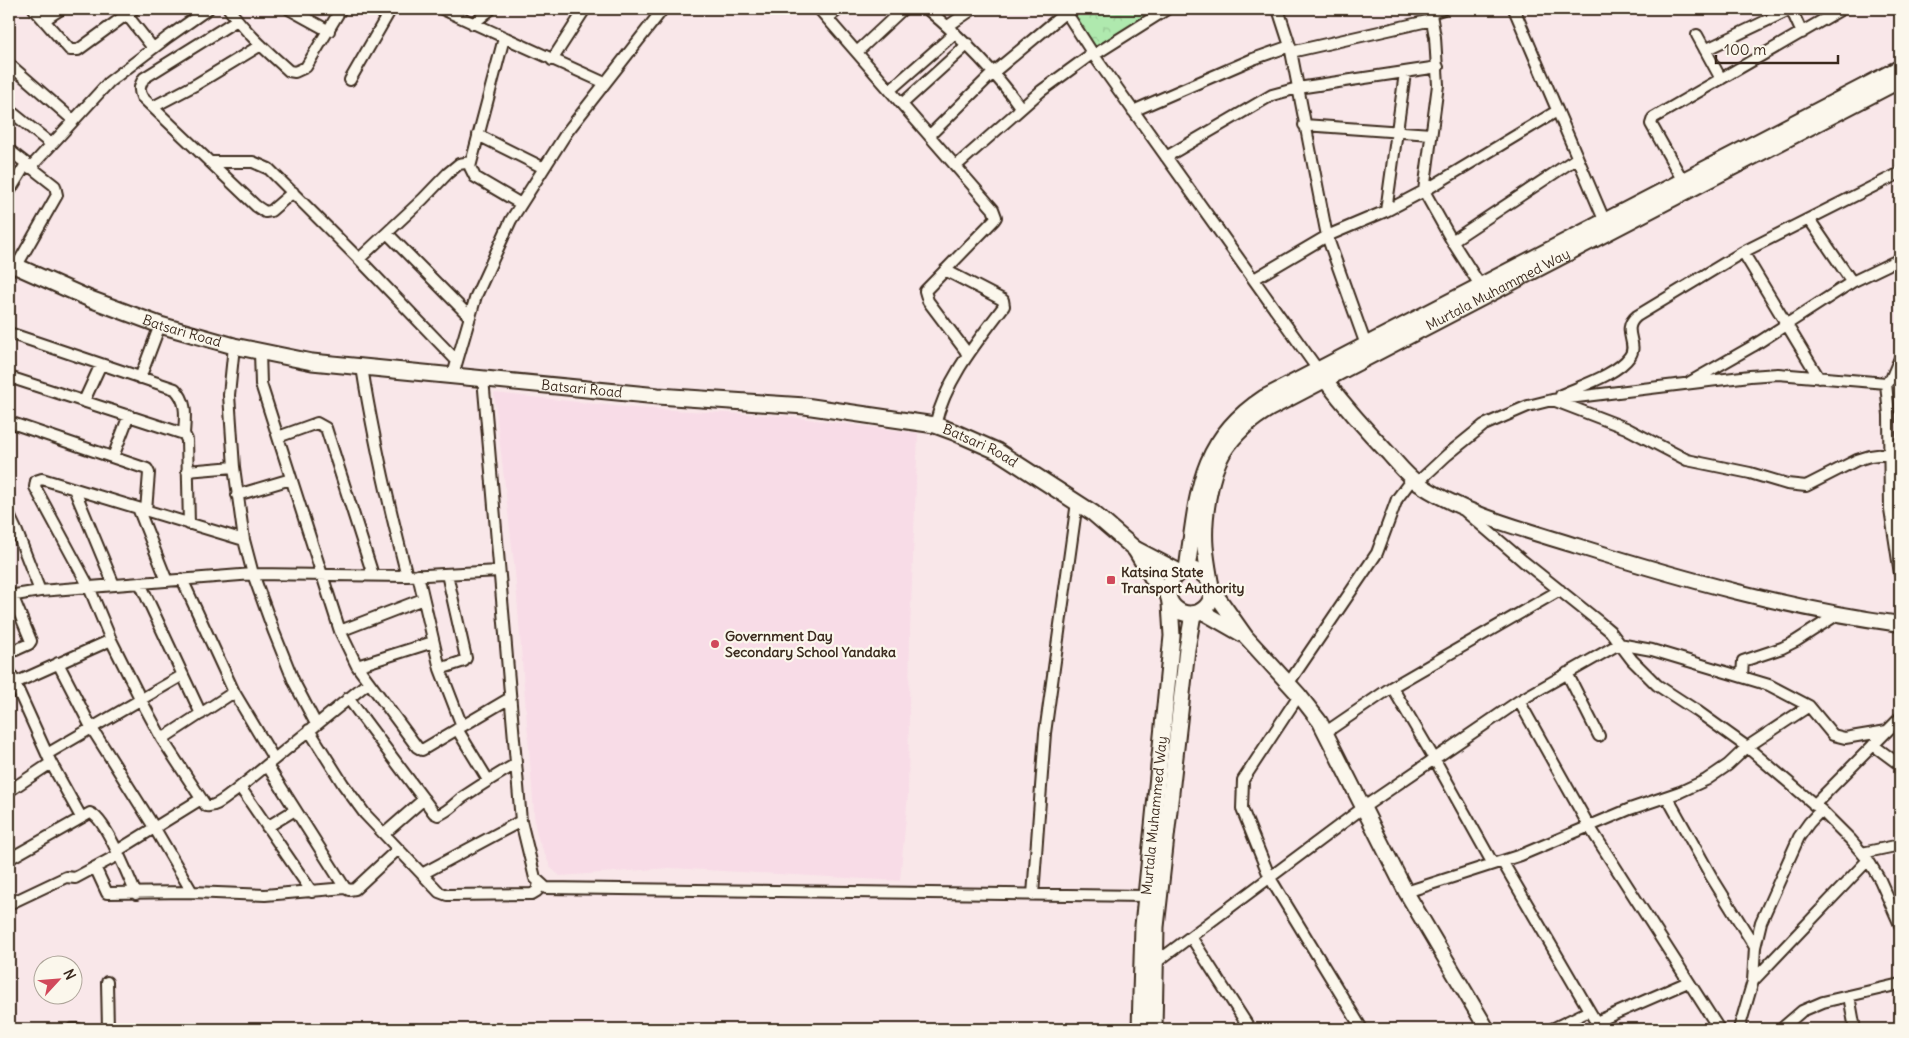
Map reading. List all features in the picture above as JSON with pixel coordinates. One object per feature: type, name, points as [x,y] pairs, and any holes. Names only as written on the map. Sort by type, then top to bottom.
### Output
[{"type":"main road","points":[[1169,598],[1168,585],[1172,578],[1183,571],[1200,484],[1206,464],[1237,418],[1250,407],[1264,398],[1322,375],[1366,345],[1480,285],[1683,181],[1823,114],[1845,96],[1900,68]]},
{"type":"main road","name":"Murtala Muhammed Way","points":[[1211,585],[1205,546],[1205,531],[1215,469],[1223,453],[1244,426],[1254,418],[1322,375],[1823,114],[1900,80]]},
{"type":"main road","name":"Batsari Road","points":[[13,265],[90,299],[160,325],[234,346],[312,362],[362,367],[455,368],[483,378],[658,396],[805,406],[935,425],[997,451],[1093,513],[1135,550]]},
{"type":"main road","points":[[1135,550],[1183,571],[1196,570],[1204,574],[1211,585],[1212,598],[1208,606],[1197,613],[1184,613],[1176,609],[1153,579],[1135,550]]},
{"type":"main road","name":"Murtala Muhammed Way","points":[[1140,1029],[1146,896],[1172,636],[1169,598]]},
{"type":"main road","name":"Murtala Muhammed Way","points":[[1154,1029],[1156,927],[1187,649],[1197,613]]},
{"type":"street","points":[[34,9],[70,50],[74,51],[78,50],[128,10],[153,48]]},
{"type":"street","points":[[44,20],[61,9]]},
{"type":"street","points":[[9,192],[28,166],[106,85],[153,48],[208,9]]},
{"type":"street","points":[[229,9],[261,46],[290,71],[295,72],[306,67],[341,9]]},
{"type":"street","points":[[289,9],[329,31]]},
{"type":"street","points":[[350,80],[390,9]]},
{"type":"street","points":[[442,9],[605,84]]},
{"type":"street","points":[[473,24],[491,9]]},
{"type":"street","points":[[552,60],[585,9]]},
{"type":"street","points":[[820,9],[993,209],[996,217],[925,290],[928,301],[967,354]]},
{"type":"street","points":[[828,18],[840,9]]},
{"type":"street","points":[[857,52],[903,9]]},
{"type":"street","points":[[927,9],[968,44],[994,72],[1021,108]]},
{"type":"street","points":[[890,90],[973,9]]},
{"type":"street","points":[[956,166],[1040,91],[1094,54],[1167,9]]},
{"type":"street","points":[[1278,9],[1290,49],[1327,236],[1366,345]]},
{"type":"street","points":[[1133,111],[1253,59],[1431,14],[1443,9]]},
{"type":"street","points":[[1514,9],[1605,222]]},
{"type":"street","points":[[1705,50],[1791,9],[1802,33]]},
{"type":"street","points":[[1683,181],[1651,121],[1653,118],[1802,33],[1829,12],[1842,9]]},
{"type":"street","points":[[930,135],[994,72],[1065,10],[1133,111],[1349,412],[1414,481],[1441,498],[1462,508],[1530,532],[1655,570],[1722,588],[1838,614],[1900,624]]},
{"type":"street","points":[[455,368],[476,296],[511,220],[567,132],[659,11]]},
{"type":"street","points":[[1431,14],[1438,67],[1438,85],[1424,191],[1452,241],[1480,285]]},
{"type":"street","points":[[237,20],[144,78],[139,92],[256,206],[265,212],[271,211],[293,192]]},
{"type":"street","points":[[1698,35],[1720,79]]},
{"type":"street","points":[[504,38],[470,167],[475,177],[521,204]]},
{"type":"street","points":[[902,104],[968,44]]},
{"type":"street","points":[[153,107],[261,46]]},
{"type":"street","points":[[9,64],[73,120]]},
{"type":"street","points":[[1166,157],[1266,98],[1298,88],[1438,67]]},
{"type":"street","points":[[1386,210],[1405,73]]},
{"type":"street","points":[[9,110],[51,144]]},
{"type":"street","points":[[1254,279],[1327,236],[1424,191],[1557,111]]},
{"type":"street","points":[[1304,124],[1431,134]]},
{"type":"street","points":[[478,135],[544,168]]},
{"type":"street","points":[[9,150],[54,186],[57,195],[13,265]]},
{"type":"street","points":[[1452,241],[1577,158]]},
{"type":"street","points":[[211,162],[254,162],[269,169],[359,258],[455,368]]},
{"type":"street","points":[[359,258],[459,164],[472,162]]},
{"type":"street","points":[[1552,400],[1615,370],[1631,356],[1629,326],[1631,321],[1743,252],[1900,172]]},
{"type":"street","points":[[1809,219],[1852,282]]},
{"type":"street","points":[[387,233],[470,317]]},
{"type":"street","points":[[1743,252],[1820,378]]},
{"type":"street","points":[[1687,384],[1754,346],[1786,323],[1852,282],[1900,259]]},
{"type":"street","points":[[935,425],[940,405],[967,354],[1004,306],[1003,300],[945,270]]},
{"type":"street","points":[[140,378],[160,325]]},
{"type":"street","points":[[9,333],[175,389],[182,396],[185,406],[184,434],[187,440],[189,524]]},
{"type":"street","points":[[234,346],[229,395],[234,467],[244,540],[253,574],[291,674],[313,727],[343,784],[365,814],[443,895],[532,894],[537,890],[539,883]]},
{"type":"street","points":[[260,352],[261,384],[340,631],[356,666],[417,747],[422,750],[510,698]]},
{"type":"street","points":[[1900,358],[1892,380],[1900,574]]},
{"type":"street","points":[[84,401],[100,364]]},
{"type":"street","points":[[362,367],[370,422],[381,474],[407,576]]},
{"type":"street","points":[[1288,684],[1377,553],[1397,499],[1414,481],[1484,425],[1528,406],[1552,400],[1750,376],[1778,374],[1820,378],[1892,380]]},
{"type":"street","points":[[9,377],[184,434]]},
{"type":"street","points":[[483,378],[521,821],[535,878],[539,883],[546,888],[1146,896]]},
{"type":"street","points":[[1552,400],[1626,428],[1686,460],[1750,473],[1787,484],[1806,486],[1857,460],[1870,456],[1895,453]]},
{"type":"street","points":[[113,457],[129,416]]},
{"type":"street","points":[[9,422],[149,470],[142,510],[167,581]]},
{"type":"street","points":[[278,436],[317,423],[326,428],[373,575]]},
{"type":"street","points":[[187,471],[234,467]]},
{"type":"street","points":[[244,540],[42,479],[36,481],[35,487],[89,587],[111,640],[141,700],[162,739],[206,806],[210,807],[240,787],[369,682]]},
{"type":"street","points":[[237,495],[291,479]]},
{"type":"street","points":[[75,490],[114,585]]},
{"type":"street","points":[[1033,895],[1045,733],[1077,502]]},
{"type":"street","points":[[1462,508],[1523,561],[1610,631],[1632,660],[1657,685],[1747,747],[1818,808],[1865,856],[1880,880],[1900,925]]},
{"type":"street","points":[[9,515],[40,592]]},
{"type":"street","points":[[9,653],[29,644],[31,641],[10,596],[89,587],[253,574],[407,576],[499,571]]},
{"type":"street","points":[[440,669],[464,662],[466,658],[446,574]]},
{"type":"street","points":[[418,575],[440,669],[460,727],[488,780]]},
{"type":"street","points":[[182,579],[234,692],[295,810],[345,888]]},
{"type":"street","points":[[140,583],[201,714]]},
{"type":"street","points":[[1211,585],[1246,637],[1299,695],[1326,732],[1406,892],[1487,1029]]},
{"type":"street","points":[[1326,732],[1392,687],[1560,590]]},
{"type":"street","points":[[340,631],[423,599]]},
{"type":"street","points":[[1197,613],[1246,637]]},
{"type":"street","points":[[1742,676],[1743,660],[1782,648],[1838,614]]},
{"type":"street","points":[[15,683],[111,640]]},
{"type":"street","points":[[356,666],[433,642]]},
{"type":"street","points":[[1154,964],[1364,808],[1519,701],[1619,644],[1652,650],[1769,685],[1809,706],[1833,734],[1845,738],[1887,731]]},
{"type":"street","points":[[58,663],[92,728],[192,892]]},
{"type":"street","points":[[9,670],[49,758],[80,817]]},
{"type":"street","points":[[1567,673],[1599,736]]},
{"type":"street","points":[[9,791],[49,758],[92,728],[183,675]]},
{"type":"street","points":[[1392,687],[1497,863],[1598,1026],[1688,982]]},
{"type":"street","points":[[162,739],[234,692]]},
{"type":"street","points":[[1299,695],[1243,780],[1242,809],[1270,878],[1362,1029]]},
{"type":"street","points":[[348,698],[434,813],[438,815],[444,814],[458,801],[488,780],[516,764]]},
{"type":"street","points":[[1519,701],[1589,826],[1719,1029]]},
{"type":"street","points":[[1406,892],[1497,863],[1557,841],[1589,826],[1667,797],[1706,780],[1728,765],[1747,747],[1809,706]]},
{"type":"street","points":[[1738,1029],[1753,981],[1755,947],[1761,922],[1790,856],[1818,808],[1873,745],[1900,718]]},
{"type":"street","points":[[1873,745],[1900,765]]},
{"type":"street","points":[[240,787],[312,892]]},
{"type":"street","points":[[1667,797],[1711,876],[1755,947]]},
{"type":"street","points":[[9,904],[66,877],[74,878],[95,867],[201,799]]},
{"type":"street","points":[[384,834],[424,799]]},
{"type":"street","points":[[267,827],[295,810]]},
{"type":"street","points":[[9,859],[90,813],[99,818],[136,894]]},
{"type":"street","points":[[422,874],[521,821]]},
{"type":"street","points":[[1753,981],[1865,856],[1900,845]]},
{"type":"street","points":[[95,867],[108,893],[192,892],[265,895],[345,888],[349,890],[355,889],[398,849]]},
{"type":"street","points":[[1191,936],[1250,1029]]},
{"type":"street","points":[[107,982],[108,1029]]},
{"type":"street","points":[[1780,1029],[1802,1011],[1823,1002],[1900,984]]},
{"type":"street","points":[[1849,996],[1855,1029]]},
{"type":"street","points":[[1553,1029],[1589,1011]]},
{"type":"street","points":[[72,1029],[78,1029]]},
{"type":"shaded area","name":"Government Day Secondary School Yandaka","points":[[494,393],[633,408],[784,416],[918,433],[910,631],[908,795],[900,881],[670,868],[560,876],[551,868],[538,839],[535,825],[515,572]]},
{"type":"green space","points":[[1067,9],[1172,9],[1095,57]]},
{"type":"place","name":"Katsina State Transport Authority","points":[[1111,580]]},
{"type":"place","name":"Government Day Secondary School Yandaka","points":[[715,644]]}]
